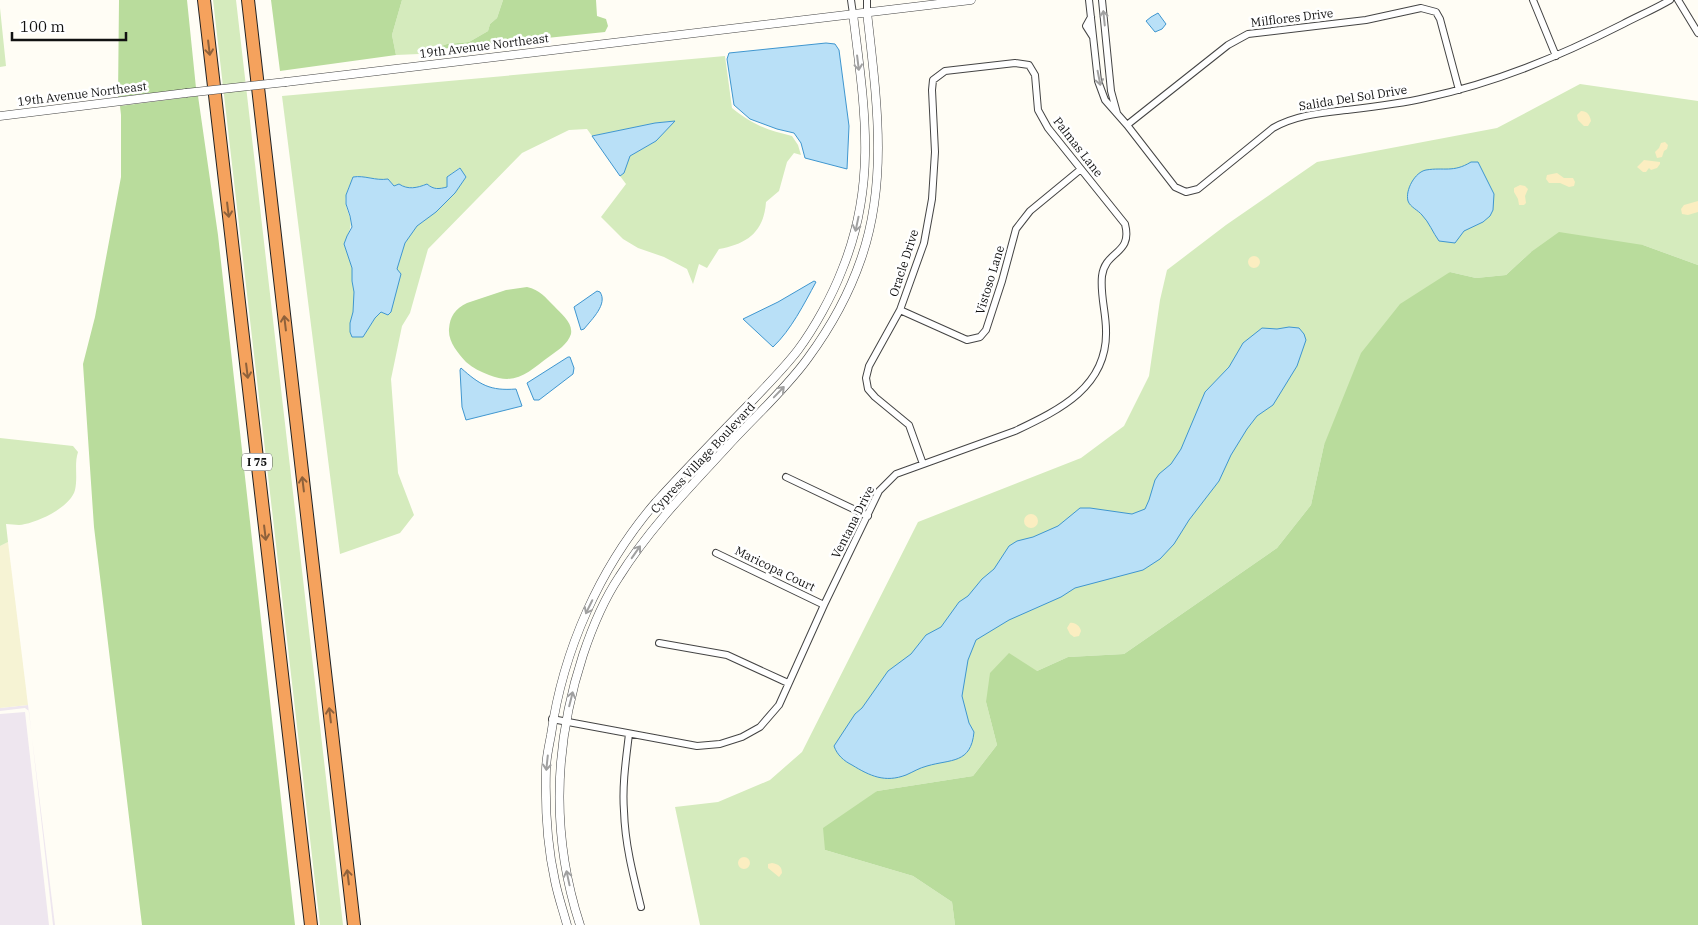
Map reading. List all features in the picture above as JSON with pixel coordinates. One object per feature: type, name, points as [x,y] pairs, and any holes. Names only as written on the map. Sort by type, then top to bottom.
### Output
[{"type":"highway","name":"I 75","points":[[204,0],[311,925]]},
{"type":"highway","points":[[248,0],[354,925]]},
{"type":"street","points":[[851,0],[852,14]]},
{"type":"street","points":[[867,0],[867,12]]},
{"type":"street","name":"19th Avenue Northeast","points":[[0,116],[971,0]]},
{"type":"street","name":"Salida Del Sol Drive","points":[[1089,0],[1091,15],[1086,26],[1093,37],[1098,81],[1105,100],[1175,187],[1186,192],[1198,188],[1273,128],[1284,122],[1315,114],[1414,100],[1459,90],[1510,75],[1581,46],[1670,0]]},
{"type":"street","name":"Salida Del Sol Drive","points":[[1102,0],[1111,91],[1117,114]]},
{"type":"street","points":[[1533,0],[1556,56]]},
{"type":"street","points":[[1678,0],[1698,33]]},
{"type":"street","name":"Milflores Drive","points":[[1127,125],[1228,45],[1248,34],[1366,20],[1421,8],[1436,12],[1440,19],[1459,90]]},
{"type":"street","name":"Cypress Village Boulevard","points":[[580,925],[564,859],[560,814],[560,772],[565,722],[577,674],[595,620],[618,578],[649,533],[808,359],[832,322],[850,286],[861,259],[867,237],[874,206],[878,172],[878,112],[867,12]]},
{"type":"street","name":"Cypress Village Boulevard","points":[[567,925],[555,881],[548,833],[546,767],[552,719],[562,676],[581,623],[626,539],[656,502],[799,350],[830,298],[854,235],[865,174],[865,113],[852,14]]},
{"type":"street","points":[[1093,37],[1105,36]]},
{"type":"street","points":[[1095,52],[1107,50]]},
{"type":"street","name":"Palmas Lane","points":[[971,68],[1016,63],[1029,65],[1035,75],[1038,110],[1048,128],[1125,224],[1127,234]]},
{"type":"street","name":"Oracle Drive","points":[[922,464],[909,424],[868,389],[866,378],[869,366],[900,310],[924,243],[932,199],[935,152],[932,90],[934,80],[945,71],[971,68]]},
{"type":"street","name":"Vistoso Lane","points":[[900,310],[967,340],[980,337],[986,330],[1002,282],[1016,229],[1030,211],[1081,170]]},
{"type":"street","name":"Ventana Drive","points":[[552,719],[697,746],[720,744],[742,738],[760,727],[779,706],[824,605],[879,491],[896,474],[1030,424],[1076,397],[1091,382],[1099,368],[1105,349],[1106,332],[1102,276],[1108,261],[1125,246],[1127,234]]},
{"type":"street","points":[[786,477],[868,516]]},
{"type":"street","name":"Maricopa Court","points":[[716,553],[824,605]]},
{"type":"street","points":[[659,643],[727,655],[788,683]]},
{"type":"street","points":[[629,734],[624,812],[629,858],[641,907]]},
{"type":"shaded area","points":[[8,542],[28,705],[0,708],[0,546]]},
{"type":"shaded area","points":[[28,705],[29,711],[25,708],[0,711],[0,708]]},
{"type":"shaded area","points":[[25,712],[49,925],[0,925],[0,714]]},
{"type":"shaded area","points":[[32,736],[55,925],[53,925]]},
{"type":"green space","points":[[119,0],[187,0],[196,88],[118,97]]},
{"type":"green space","points":[[213,0],[236,0],[343,925],[320,925]]},
{"type":"green space","points":[[271,0],[402,0],[392,35],[396,55],[280,71]]},
{"type":"green space","points":[[402,0],[503,0],[497,18],[490,24],[488,31],[469,42],[447,44],[419,54],[396,55],[392,35]]},
{"type":"green space","points":[[503,0],[596,0],[597,16],[606,19],[608,26],[605,32],[430,50],[447,44],[469,42],[488,31],[490,24],[497,18]]},
{"type":"green space","points":[[0,8],[6,66],[0,67]]},
{"type":"green space","points":[[725,56],[732,108],[761,126],[792,136],[798,145],[801,155],[794,153],[787,162],[779,191],[766,202],[765,212],[758,229],[746,240],[719,249],[707,268],[699,264],[693,284],[687,269],[664,257],[638,248],[623,239],[601,217],[626,184],[620,176],[624,173],[630,156],[656,141],[674,121],[592,136],[587,129],[569,130],[522,153],[428,249],[410,313],[402,326],[391,379],[398,473],[414,515],[400,533],[340,554],[282,96]],"holes":[[[459,168],[466,177],[455,193],[436,212],[417,225],[405,243],[396,269],[401,274],[388,315],[381,312],[363,337],[358,336],[353,312],[355,292],[347,236],[351,224],[346,206],[347,194],[353,177],[388,179],[394,186],[399,184],[413,188],[427,184],[439,189],[447,187],[447,177]]]},
{"type":"green space","points":[[1580,84],[1698,101],[1698,265],[1643,245],[1531,252],[1506,275],[1476,278],[1450,272],[1324,445],[1311,505],[1277,548],[1124,654],[1068,657],[1037,671],[986,702],[997,745],[973,776],[877,791],[825,850],[913,876],[952,902],[955,925],[700,925],[675,807],[718,802],[770,780],[802,752],[918,522],[1081,458],[1124,426],[1149,376],[1160,300],[1167,270],[1226,225],[1317,162],[1497,128]]},
{"type":"green space","points":[[198,96],[218,235],[295,925],[142,925],[94,527],[83,364],[95,317],[121,177],[120,106]]},
{"type":"green space","points":[[1559,232],[1643,245],[1698,265],[1698,925],[955,925],[952,902],[913,876],[825,850],[823,828],[877,791],[973,776],[997,745],[986,702],[990,673],[1009,653],[1037,671],[1068,657],[1124,654],[1277,548],[1311,505],[1324,445],[1361,353],[1400,304],[1450,272],[1476,278],[1506,275],[1531,252]]},
{"type":"green space","points":[[527,287],[542,294],[566,318],[571,330],[567,341],[522,376],[507,379],[499,378],[474,368],[457,351],[450,338],[450,324],[454,313],[467,303],[506,290]]},
{"type":"green space","points":[[0,438],[73,446],[78,452],[75,490],[68,502],[39,520],[23,525],[6,524],[8,542],[0,546]]},
{"type":"sand","points":[[1581,111],[1587,113],[1590,117],[1591,121],[1588,126],[1584,126],[1578,120],[1577,115]]},
{"type":"sand","points":[[1665,142],[1668,145],[1667,149],[1662,157],[1657,158],[1655,152],[1661,143]]},
{"type":"sand","points":[[1644,160],[1660,162],[1660,164],[1657,168],[1651,170],[1649,168],[1646,172],[1643,172],[1637,167]]},
{"type":"sand","points":[[1557,173],[1564,178],[1573,178],[1574,186],[1569,187],[1560,183],[1549,183],[1546,179],[1547,175]]},
{"type":"sand","points":[[1520,185],[1528,189],[1524,205],[1519,205],[1514,192],[1514,188]]},
{"type":"sand","points":[[1698,201],[1698,212],[1688,215],[1682,214],[1681,209],[1684,205]]},
{"type":"sand","points":[[1252,256],[1256,256],[1260,262],[1256,268],[1252,268],[1248,264],[1248,260]]},
{"type":"sand","points":[[1028,514],[1034,514],[1038,521],[1034,528],[1028,528],[1024,524],[1024,518]]},
{"type":"sand","points":[[1070,623],[1080,628],[1079,636],[1074,637],[1070,634],[1067,628]]},
{"type":"sand","points":[[742,857],[746,857],[750,863],[746,869],[742,869],[738,865],[738,861]]},
{"type":"sand","points":[[772,863],[781,867],[782,873],[779,877],[768,868],[768,864]]},
{"type":"water","points":[[1158,13],[1166,24],[1162,29],[1155,32],[1146,21]]},
{"type":"water","points":[[826,43],[835,44],[839,50],[849,126],[847,169],[805,158],[801,143],[794,133],[750,119],[734,105],[727,59],[729,53]]},
{"type":"water","points":[[675,121],[656,141],[630,156],[624,173],[620,176],[592,136],[655,123]]},
{"type":"water","points":[[1471,162],[1478,162],[1494,194],[1493,210],[1490,216],[1483,222],[1464,231],[1455,243],[1439,241],[1424,218],[1409,203],[1407,197],[1409,187],[1422,171],[1454,169]]},
{"type":"water","points":[[460,168],[466,177],[455,193],[436,212],[417,226],[405,243],[397,269],[401,274],[391,312],[388,315],[381,312],[363,337],[352,337],[350,323],[353,312],[354,292],[352,268],[344,244],[352,227],[346,204],[346,195],[353,177],[388,179],[394,186],[399,184],[413,188],[427,184],[439,189],[447,187],[447,177]]},
{"type":"water","points":[[814,281],[816,282],[797,316],[786,333],[773,347],[743,319],[778,302]]},
{"type":"water","points":[[597,291],[600,292],[602,297],[601,306],[591,321],[581,330],[574,307]]},
{"type":"water","points":[[1262,328],[1277,329],[1299,328],[1306,340],[1297,366],[1273,405],[1257,416],[1247,429],[1231,455],[1219,481],[1189,520],[1174,544],[1160,559],[1143,570],[1075,588],[1061,597],[1009,620],[976,640],[968,660],[962,696],[969,723],[974,732],[969,750],[964,755],[952,761],[924,767],[906,775],[891,778],[871,775],[841,757],[834,746],[855,714],[862,708],[888,671],[911,654],[926,635],[941,627],[959,602],[968,596],[982,579],[994,569],[1009,546],[1017,541],[1033,537],[1058,526],[1080,508],[1132,514],[1145,509],[1155,480],[1171,464],[1181,449],[1205,392],[1229,367],[1243,343]]},
{"type":"water","points":[[570,357],[574,368],[573,374],[539,400],[534,400],[527,383]]},
{"type":"water","points":[[461,368],[486,386],[499,389],[516,389],[522,406],[466,420],[462,407]]}]
